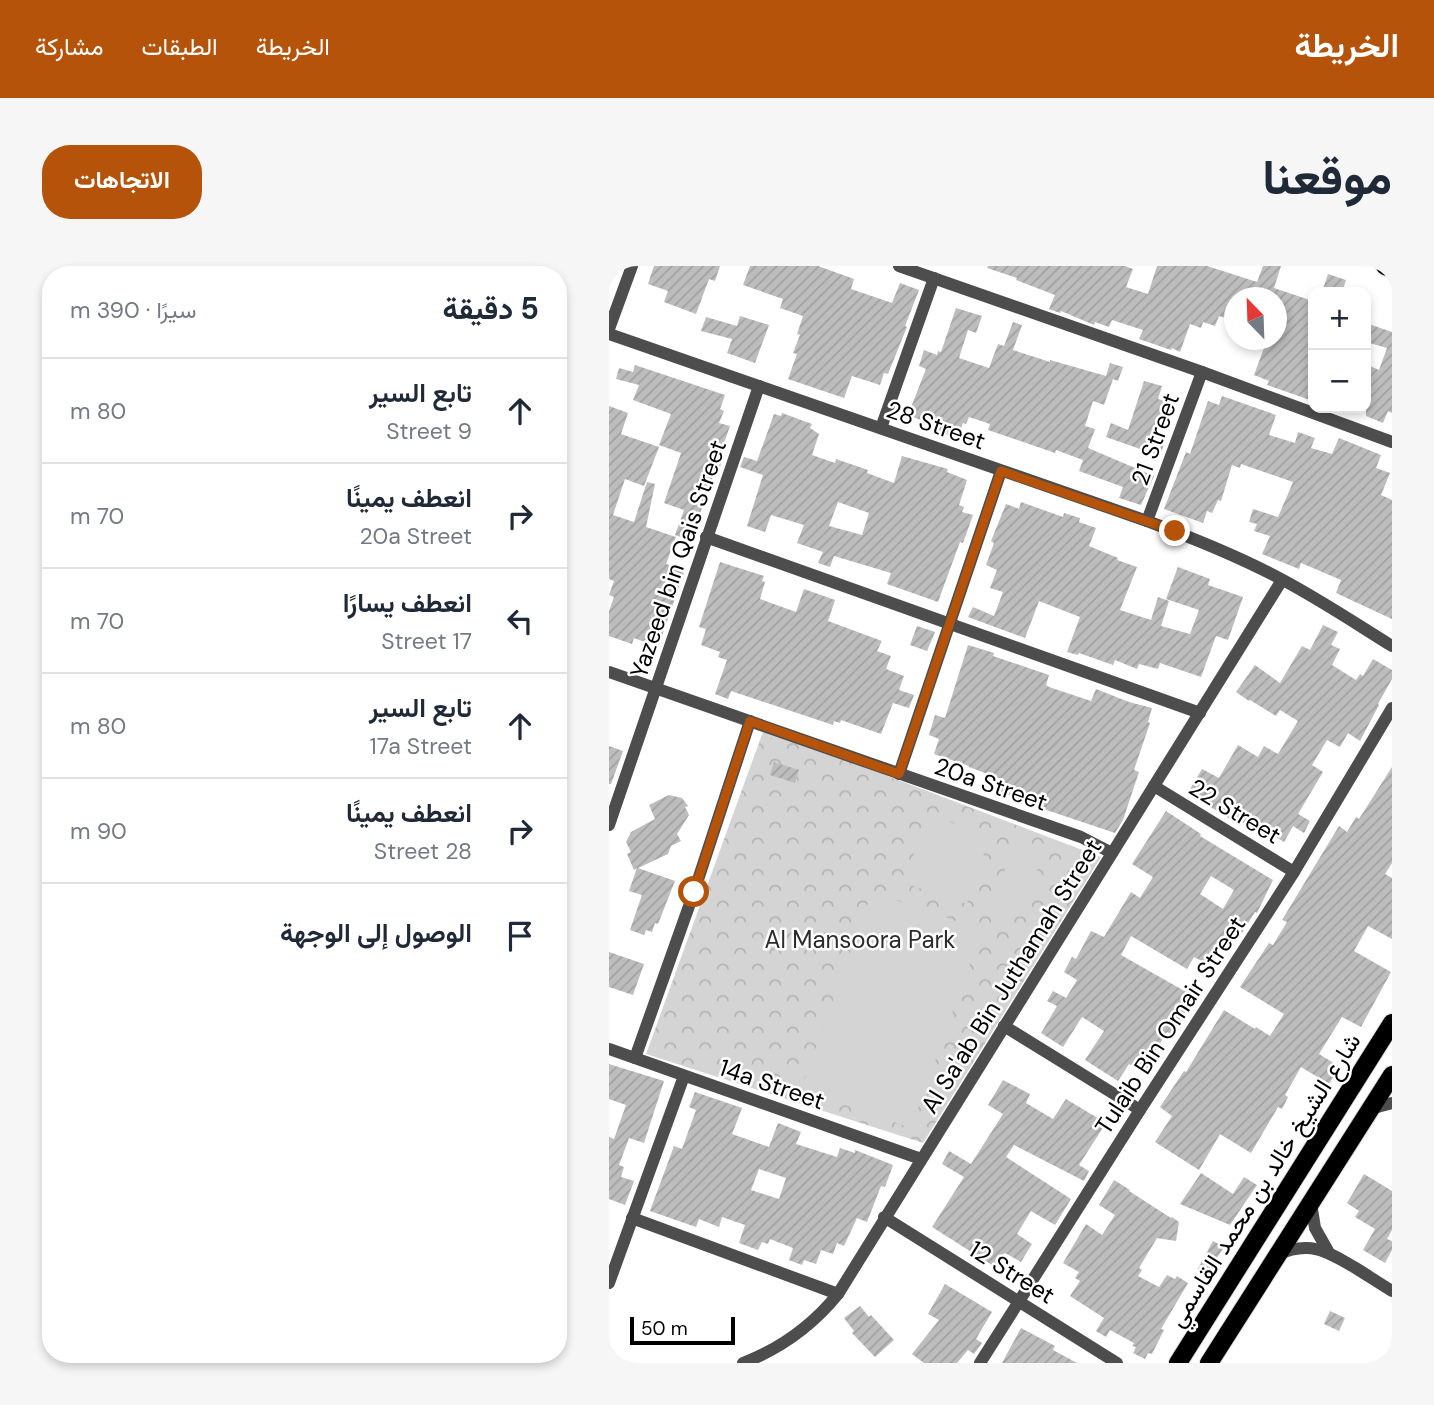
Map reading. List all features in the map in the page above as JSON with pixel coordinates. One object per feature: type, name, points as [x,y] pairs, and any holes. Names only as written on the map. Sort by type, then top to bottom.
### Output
[{"type":"main road","points":[[1385,266],[1392,269]]},
{"type":"main road","name":"شارع الشيخ خالد بن محمد القاسمي","points":[[1178,1363],[1392,1023]]},
{"type":"main road","name":"شارع الشيخ خالد بن محمد القاسمي","points":[[1209,1363],[1392,1075]]},
{"type":"street","points":[[609,329],[632,266]]},
{"type":"street","points":[[899,266],[1392,442]]},
{"type":"street","points":[[881,428],[934,278]]},
{"type":"street","name":"28 Street","points":[[609,334],[1147,521],[1211,546],[1282,580],[1392,646]]},
{"type":"street","name":"21 Street","points":[[1147,521],[1202,372]]},
{"type":"street","name":"Yazeed bin Qais Street","points":[[609,825],[759,386]]},
{"type":"street","points":[[899,774],[1001,471]]},
{"type":"street","points":[[706,537],[1200,713]]},
{"type":"street","name":"Al Sa'ab Bin Juthamah Street","points":[[743,1363],[787,1342],[814,1320],[838,1294],[1282,580]]},
{"type":"street","name":"20a Street","points":[[609,672],[1081,837],[1112,853]]},
{"type":"street","name":"Tulaib Bin Omair Street","points":[[980,1363],[1294,872],[1392,708]]},
{"type":"street","points":[[635,1058],[694,892],[750,721]]},
{"type":"street","name":"22 Street","points":[[1154,786],[1294,872]]},
{"type":"street","points":[[1004,1026],[1140,1110]]},
{"type":"street","name":"14a Street","points":[[609,1049],[921,1159]]},
{"type":"street","points":[[609,1283],[684,1076]]},
{"type":"street","points":[[1370,1109],[1392,1103]]},
{"type":"street","points":[[1311,1202],[1318,1237],[1328,1251],[1392,1291]]},
{"type":"street","name":"12 Street","points":[[884,1217],[1117,1363]]},
{"type":"street","points":[[632,1218],[838,1294]]},
{"type":"street","points":[[1277,1255],[1302,1248],[1328,1251]]},
{"type":"green space","name":"Al Mansoora Park","points":[[764,729],[1101,857],[923,1143],[646,1054]]},
{"type":"green space","points":[[927,814],[990,836],[967,904],[904,883]]},
{"type":"green space","points":[[1013,847],[1042,857],[1021,917],[992,907]]},
{"type":"green space","points":[[872,892],[982,930],[911,1128],[801,1089]]},
{"type":"building","points":[[654,266],[720,266],[715,281],[709,279],[696,314],[664,302],[668,291],[648,284]]},
{"type":"building","points":[[750,266],[818,266],[854,279],[851,289],[892,303],[900,283],[919,290],[888,374],[884,373],[880,385],[852,376],[844,398],[788,379],[797,354],[793,353],[803,316],[780,308],[783,299],[743,285]]},
{"type":"building","points":[[1125,266],[1133,269],[1126,287],[1148,294],[1157,266],[1207,266],[1257,282],[1263,266],[1281,266],[1274,287],[1224,287],[1224,318],[1219,316],[1215,326],[1203,322],[1201,328],[1190,324],[1180,352],[1139,339],[1143,330],[1112,320],[1109,327],[1095,322],[1094,325],[1061,311],[1060,313],[1049,309],[1055,295],[987,268]]},
{"type":"building","points":[[1328,274],[1346,280],[1344,287],[1324,287]]},
{"type":"building","points":[[1287,292],[1308,299],[1308,399],[1267,385],[1269,381],[1254,375],[1263,350],[1287,350]]},
{"type":"building","points":[[956,308],[982,316],[976,333],[968,330],[959,358],[989,368],[998,344],[1004,346],[1013,322],[1022,325],[1013,350],[1106,376],[1110,363],[1123,367],[1118,381],[1113,379],[1104,405],[1093,401],[1085,426],[1095,429],[1088,448],[1154,476],[1141,505],[1119,498],[1123,487],[1079,471],[1083,460],[988,430],[990,424],[969,417],[966,424],[963,423],[957,438],[934,431],[936,426],[908,415],[926,369],[919,366],[924,350],[937,355],[938,351],[941,352]]},
{"type":"building","points":[[740,316],[769,325],[755,363],[727,353],[732,339],[701,331],[706,317],[737,326]]},
{"type":"building","points":[[1371,325],[1392,332],[1392,413],[1388,411],[1383,423],[1366,416],[1366,413],[1371,413],[1371,366],[1379,370],[1387,348],[1371,343]]},
{"type":"building","points":[[635,365],[725,395],[720,409],[724,411],[719,423],[730,426],[719,457],[723,459],[717,474],[714,473],[695,528],[699,529],[695,542],[675,535],[684,510],[664,503],[681,453],[659,445],[671,414],[633,400],[639,385],[616,379],[619,368],[633,372]]},
{"type":"building","points":[[1144,381],[1162,386],[1158,399],[1168,402],[1155,441],[1164,444],[1160,456],[1106,437],[1111,423],[1128,430]]},
{"type":"building","points":[[1222,396],[1276,415],[1269,435],[1295,443],[1298,432],[1315,438],[1311,448],[1332,454],[1339,438],[1381,455],[1376,468],[1390,473],[1381,495],[1392,500],[1392,619],[1336,593],[1341,580],[1301,563],[1299,569],[1262,554],[1270,536],[1254,531],[1257,524],[1249,522],[1253,509],[1278,517],[1293,482],[1241,464],[1240,468],[1232,465],[1221,501],[1218,500],[1212,513],[1207,511],[1203,523],[1164,509],[1186,452],[1190,454],[1208,401],[1219,405]]},
{"type":"building","points":[[609,406],[628,413],[621,434],[659,447],[644,486],[625,479],[613,515],[634,522],[647,482],[655,484],[646,527],[676,537],[666,564],[685,570],[658,647],[634,638],[632,644],[609,636],[609,611],[614,597],[609,595],[614,581],[609,579]]},
{"type":"building","points":[[782,413],[812,424],[810,428],[819,434],[812,455],[835,463],[836,459],[894,483],[902,456],[948,469],[947,472],[967,480],[959,505],[964,507],[962,512],[973,515],[938,602],[887,584],[891,573],[834,556],[830,567],[818,563],[823,552],[797,543],[804,525],[771,515],[765,532],[747,526],[763,475],[740,467],[744,457],[757,461],[774,414],[781,416]],"holes":[[[838,502],[869,513],[862,535],[829,526]]]},
{"type":"building","points":[[1021,502],[1063,517],[1064,513],[1080,518],[1079,522],[1096,528],[1089,546],[1137,567],[1120,610],[1151,620],[1158,597],[1169,601],[1161,626],[1190,634],[1199,610],[1166,599],[1178,567],[1210,579],[1208,585],[1243,597],[1228,640],[1216,636],[1201,677],[1160,663],[1158,669],[1139,664],[1137,669],[1115,660],[1113,665],[1079,653],[1067,652],[1080,617],[1039,601],[1025,638],[968,617],[973,607],[994,616],[1003,592],[990,588],[997,570],[986,565],[994,543],[991,541],[1006,504],[1019,509]]},
{"type":"building","points":[[720,562],[764,576],[760,599],[796,612],[804,589],[835,600],[828,621],[882,641],[877,651],[891,656],[886,669],[904,676],[899,690],[914,695],[909,708],[893,703],[881,734],[841,720],[840,723],[834,721],[833,725],[731,691],[728,699],[715,694],[727,660],[718,657],[720,652],[701,645],[706,629],[699,627]]},
{"type":"building","points":[[1323,625],[1338,632],[1331,645],[1340,649],[1332,665],[1356,680],[1360,674],[1363,676],[1373,659],[1392,670],[1392,679],[1360,741],[1348,733],[1340,747],[1327,740],[1312,765],[1323,772],[1298,814],[1310,821],[1304,833],[1293,826],[1284,842],[1273,835],[1270,838],[1238,820],[1236,823],[1189,791],[1202,769],[1219,778],[1238,745],[1258,757],[1264,746],[1278,754],[1298,721],[1280,710],[1276,716],[1236,692],[1255,665],[1280,683],[1302,646],[1310,650]]},
{"type":"building","points":[[917,626],[935,632],[927,651],[910,645]]},
{"type":"building","points":[[968,645],[1049,675],[1046,685],[1049,687],[1091,701],[1096,689],[1152,708],[1148,722],[1150,723],[1134,770],[1139,772],[1123,820],[1115,833],[1011,798],[1012,796],[997,791],[1001,779],[934,754],[939,739],[929,735],[935,715],[945,718]]},
{"type":"building","points":[[609,746],[623,751],[611,784],[609,784]]},
{"type":"building","points":[[774,762],[799,770],[795,783],[770,775]]},
{"type":"building","points":[[1392,767],[1392,863],[1385,874],[1392,878],[1392,939],[1368,926],[1354,951],[1391,972],[1361,1027],[1342,1017],[1319,1054],[1340,1067],[1329,1084],[1301,1067],[1285,1095],[1288,1097],[1282,1109],[1278,1107],[1251,1153],[1220,1134],[1199,1170],[1155,1142],[1172,1116],[1160,1107],[1184,1071],[1186,1072],[1224,1010],[1270,1036],[1284,1014],[1240,987],[1269,943],[1273,945],[1287,922],[1282,920],[1339,826],[1347,832],[1356,817],[1359,819]]},
{"type":"building","points":[[669,795],[682,798],[688,806],[685,807],[689,815],[677,834],[681,841],[671,846],[668,854],[638,868],[675,881],[658,924],[655,923],[652,932],[646,930],[644,935],[630,930],[642,895],[629,891],[637,868],[634,870],[627,854],[631,852],[626,842],[631,832],[655,819],[649,805]]},
{"type":"building","points":[[1166,811],[1201,834],[1200,836],[1273,880],[1257,913],[1255,912],[1242,933],[1231,927],[1210,965],[1194,957],[1187,969],[1131,936],[1121,955],[1195,997],[1171,1034],[1167,1032],[1155,1052],[1160,1055],[1148,1075],[1129,1064],[1118,1081],[1085,1060],[1104,1031],[1082,1017],[1063,1047],[1041,1033],[1057,1006],[1047,1001],[1053,991],[1066,998],[1077,980],[1064,972],[1072,957],[1076,959],[1091,931],[1104,937],[1131,892],[1140,898],[1153,877],[1132,864]],"holes":[[[1211,876],[1234,890],[1223,909],[1200,894]]]},
{"type":"building","points":[[609,952],[644,964],[633,995],[609,987]]},
{"type":"building","points":[[609,1064],[664,1081],[644,1143],[629,1138],[619,1165],[624,1167],[621,1177],[634,1181],[625,1205],[609,1199],[609,1137],[614,1139],[626,1105],[609,1099]]},
{"type":"building","points":[[1003,1080],[1030,1094],[1026,1103],[1053,1119],[1066,1099],[1106,1123],[1079,1165],[1089,1171],[1084,1181],[1014,1145],[1006,1157],[1071,1199],[1055,1225],[1031,1211],[1017,1234],[1032,1244],[1021,1262],[1005,1253],[995,1267],[932,1227],[964,1177],[942,1164],[949,1151],[971,1164],[1003,1114],[988,1105]]},
{"type":"building","points":[[695,1092],[742,1108],[732,1134],[769,1147],[778,1123],[801,1132],[796,1144],[837,1157],[840,1148],[855,1153],[855,1150],[893,1165],[885,1187],[881,1186],[867,1222],[857,1218],[844,1246],[837,1243],[833,1254],[821,1250],[816,1264],[804,1260],[802,1265],[789,1260],[793,1248],[770,1239],[768,1244],[762,1242],[758,1250],[739,1243],[745,1225],[722,1217],[719,1227],[699,1219],[696,1227],[650,1211],[674,1146],[682,1149],[696,1110],[689,1107]],"holes":[[[759,1169],[786,1178],[779,1199],[751,1190]]]},
{"type":"building","points":[[1201,1173],[1233,1194],[1244,1177],[1257,1185],[1230,1225],[1180,1204]]},
{"type":"building","points":[[1364,1174],[1392,1191],[1392,1230],[1387,1239],[1392,1241],[1392,1250],[1385,1263],[1363,1250],[1375,1229],[1355,1217],[1359,1211],[1347,1203]]},
{"type":"building","points":[[1114,1180],[1179,1222],[1176,1241],[1157,1238],[1139,1268],[1142,1270],[1138,1276],[1159,1287],[1167,1275],[1175,1279],[1177,1276],[1188,1283],[1161,1329],[1164,1330],[1152,1354],[1148,1353],[1145,1359],[1133,1353],[1136,1347],[1132,1346],[1134,1343],[1110,1330],[1106,1337],[1096,1331],[1104,1318],[1070,1296],[1080,1281],[1075,1278],[1079,1272],[1063,1263],[1086,1224],[1102,1235],[1115,1215],[1099,1205]]},
{"type":"building","points":[[1213,1241],[1224,1247],[1206,1275],[1197,1270]]},
{"type":"building","points":[[945,1284],[992,1312],[976,1339],[982,1343],[974,1354],[968,1350],[957,1363],[924,1363],[912,1354],[939,1320],[928,1314]]},
{"type":"building","points":[[860,1306],[894,1340],[875,1357],[852,1333],[854,1331],[844,1318]]},
{"type":"building","points":[[1330,1311],[1345,1318],[1339,1331],[1324,1324]]},
{"type":"building","points":[[1021,1328],[1055,1346],[1053,1350],[1077,1363],[1002,1363]]},
{"type":"route","points":[[694,892],[750,721],[899,774],[1001,471],[1175,531]]}]
